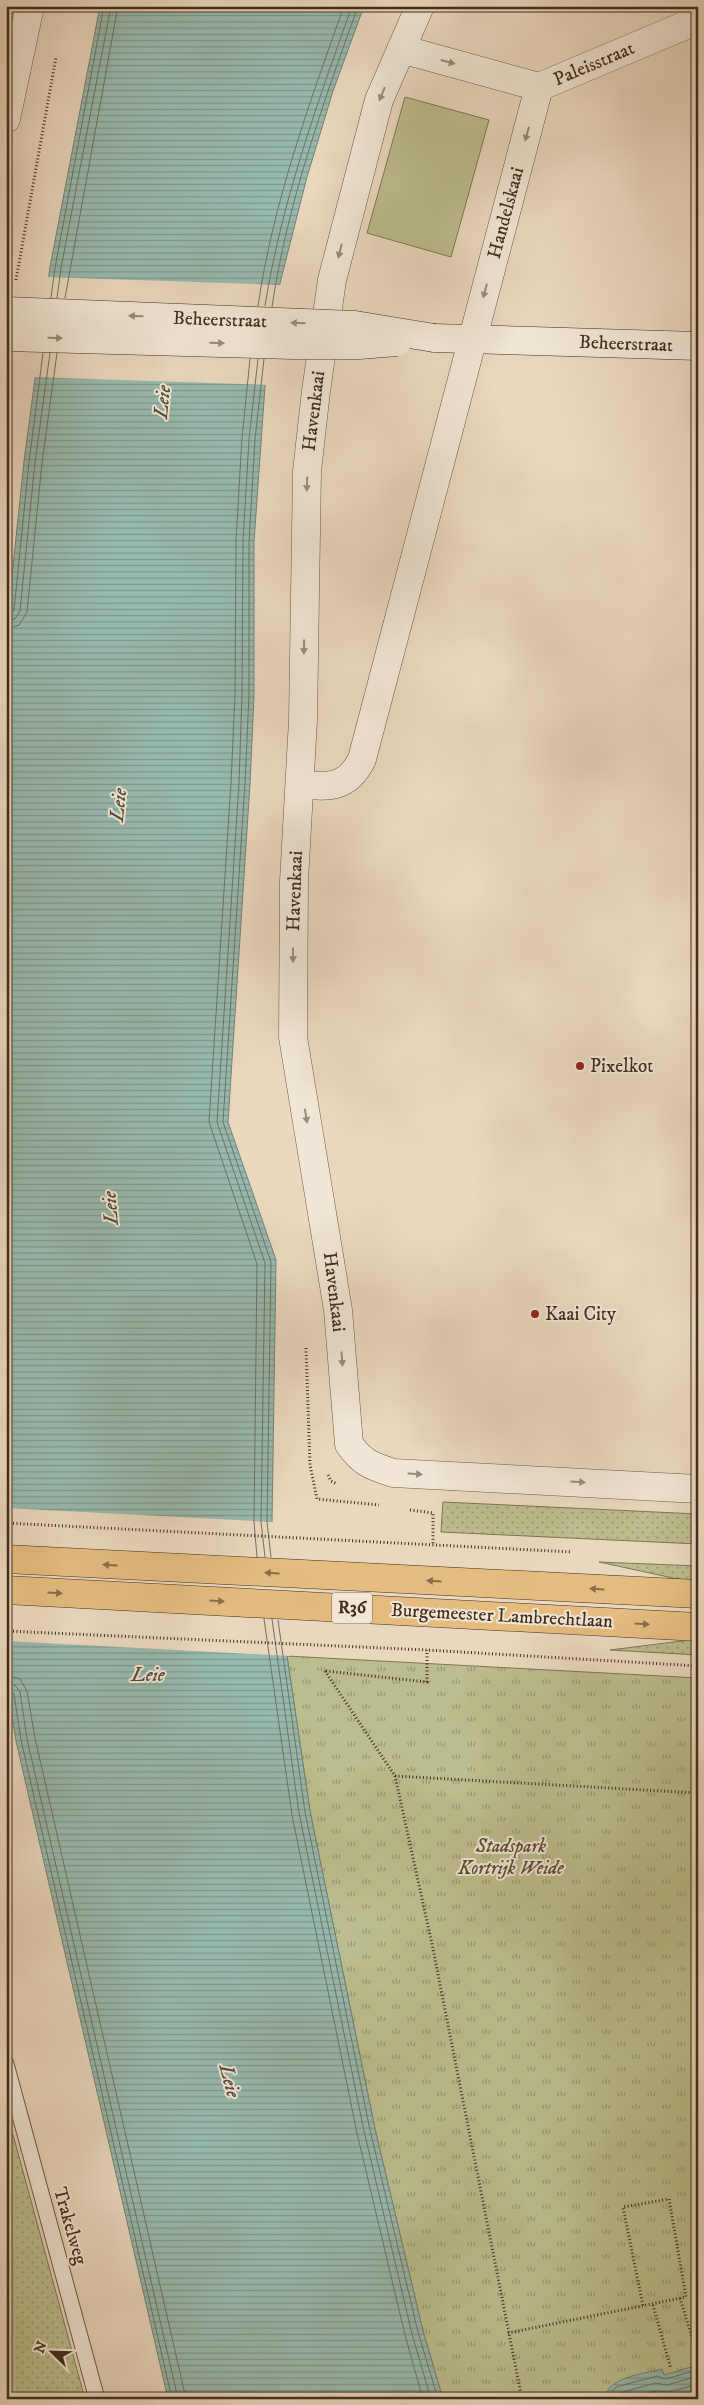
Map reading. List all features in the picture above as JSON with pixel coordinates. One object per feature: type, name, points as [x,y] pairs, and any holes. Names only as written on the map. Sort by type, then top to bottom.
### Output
[{"type":"main road","name":"Burgemeester Lambrechtlaan","points":[[6,1559],[698,1594]]},
{"type":"main road","name":"Burgemeester Lambrechtlaan","points":[[6,1590],[698,1627]]},
{"type":"street","points":[[6,119],[9,92],[30,6]]},
{"type":"street","points":[[401,49],[420,6]]},
{"type":"street","name":"Paleisstraat","points":[[401,49],[540,87],[698,20]]},
{"type":"street","name":"Havenkaai","points":[[401,49],[379,100],[332,280],[307,471],[300,784],[294,881],[293,1037],[338,1310],[349,1444],[358,1458],[393,1473],[698,1489]]},
{"type":"street","name":"Handelskaai","points":[[472,339],[540,87]]},
{"type":"street","name":"Beheerstraat","points":[[10,301],[354,325],[434,338]]},
{"type":"street","name":"Beheerstraat","points":[[6,337],[294,345],[359,345],[434,338],[698,346]]},
{"type":"street","points":[[300,784],[336,785],[352,775],[362,759],[472,339]]},
{"type":"lane","name":"Trakelweg","points":[[6,2064],[97,2399]]},
{"type":"path","points":[[10,301],[57,52]]},
{"type":"path","points":[[309,1342],[305,1348],[310,1464],[317,1499],[359,1503]]},
{"type":"path","points":[[433,1513],[433,1544]]},
{"type":"path","points":[[6,1523],[580,1552]]},
{"type":"path","name":"Burgemeester Lambrechtlaan","points":[[6,1632],[427,1650],[698,1666]]},
{"type":"path","points":[[427,1650],[427,1682],[325,1671],[395,1776],[434,1953],[522,2399]]},
{"type":"path","points":[[395,1776],[698,1793]]},
{"type":"path","points":[[508,2333],[653,2305],[686,2297],[669,2198],[623,2207],[643,2306]]},
{"type":"path","points":[[680,2298],[698,2357]]},
{"type":"path","points":[[653,2305],[670,2369]]},
{"type":"green space","points":[[405,97],[489,120],[451,257],[367,233]]},
{"type":"green space","points":[[443,1502],[698,1514],[698,1544],[441,1532]]},
{"type":"green space","points":[[599,1562],[698,1566],[698,1583],[696,1583]]},
{"type":"green space","points":[[698,1639],[698,1655],[610,1650]]},
{"type":"green space","name":"Stadspark Kortrijk Weide","points":[[287,1656],[698,1678],[698,2399],[443,2399],[423,2331],[375,2129],[310,1811]]},
{"type":"green space","points":[[6,2109],[85,2399],[6,2399]]},
{"type":"water","name":"Leie","points":[[100,6],[364,6],[333,91],[307,177],[280,283],[265,386],[254,542],[254,696],[250,784],[228,1122],[276,1260],[272,1522],[287,1656],[310,1811],[375,2129],[423,2331],[443,2399],[168,2399],[16,1741],[6,1680],[6,634],[24,461],[50,267]]},
{"type":"water","points":[[698,2365],[698,2399],[605,2399],[607,2392],[612,2386],[627,2378],[662,2369],[664,2375]]},
{"type":"pier","points":[[46,277],[283,285],[268,385],[33,377]]},
{"type":"pier","points":[[6,1508],[275,1522],[290,1656],[6,1641]]},
{"type":"place","name":"Pixelkot","points":[[580,1066]]},
{"type":"place","name":"Kaai City","points":[[535,1314]]}]
